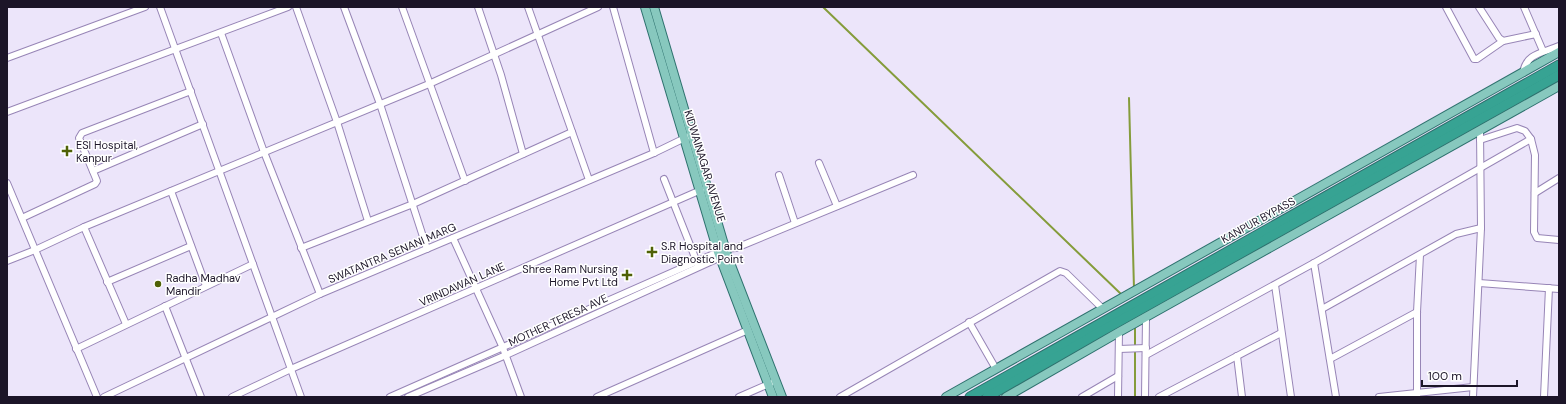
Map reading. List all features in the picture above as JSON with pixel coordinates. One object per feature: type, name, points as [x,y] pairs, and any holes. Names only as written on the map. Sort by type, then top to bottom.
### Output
[{"type":"highway","name":"KANPUR BYPASS","points":[[970,397],[1559,65]]},
{"type":"highway","name":"KANPUR BYPASS","points":[[987,397],[1100,332],[1559,75]]},
{"type":"main road","name":"KIDWAINAGAR AVENUE","points":[[645,7],[689,136],[701,190],[748,330],[772,382],[782,397]]},
{"type":"main road","name":"KIDWAINAGAR AVENUE","points":[[654,7],[723,253],[772,382],[773,397]]},
{"type":"main road","points":[[946,397],[1559,52]]},
{"type":"main road","points":[[1006,397],[1122,330],[1559,86]]},
{"type":"street","points":[[7,58],[145,7]]},
{"type":"street","points":[[160,7],[301,397]]},
{"type":"street","points":[[7,112],[288,7]]},
{"type":"street","points":[[296,7],[337,122],[368,222]]},
{"type":"street","points":[[344,7],[380,104],[427,249]]},
{"type":"street","points":[[402,7],[464,181]]},
{"type":"street","points":[[478,7],[492,54],[501,75],[523,154]]},
{"type":"street","points":[[528,7],[589,180]]},
{"type":"street","points":[[7,261],[219,170],[429,84],[598,7]]},
{"type":"street","points":[[613,7],[654,153]]},
{"type":"street","points":[[1479,7],[1499,38],[1503,40]]},
{"type":"street","points":[[1524,7],[1543,51]]},
{"type":"street","points":[[1448,8],[1474,59],[1477,60],[1503,40],[1536,34]]},
{"type":"street","points":[[221,32],[264,152],[320,294]]},
{"type":"street","points":[[1523,73],[1526,61],[1543,51],[1559,46]]},
{"type":"street","points":[[22,218],[92,187],[97,181],[79,138],[82,133],[191,91]]},
{"type":"street","points":[[93,171],[203,124]]},
{"type":"street","points":[[1480,140],[1517,128],[1525,131],[1531,139],[1535,155],[1534,235],[1542,239],[1559,240]]},
{"type":"street","points":[[1472,397],[1481,228],[1480,131]]},
{"type":"street","points":[[301,248],[413,204],[572,132]]},
{"type":"street","name":"SWATANTRA SENANI MARG","points":[[104,397],[272,315],[654,153],[689,136]]},
{"type":"street","points":[[1146,355],[1275,285],[1531,139]]},
{"type":"street","points":[[819,163],[837,206]]},
{"type":"street","points":[[779,175],[795,223]]},
{"type":"street","name":"MOTHER TERESA AVE","points":[[408,397],[506,355],[723,253],[913,175]]},
{"type":"street","points":[[1535,193],[1559,178]]},
{"type":"street","points":[[390,397],[698,264],[672,203],[664,179]]},
{"type":"street","points":[[7,183],[97,397]]},
{"type":"street","name":"VRINDAWAN LANE","points":[[232,397],[291,369],[701,190]]},
{"type":"street","points":[[171,191],[206,286]]},
{"type":"street","points":[[84,227],[126,324]]},
{"type":"street","points":[[1322,309],[1456,234],[1481,228]]},
{"type":"street","points":[[453,238],[477,288],[506,355],[521,397]]},
{"type":"street","points":[[107,282],[191,246]]},
{"type":"street","points":[[1417,395],[1417,312],[1420,255]]},
{"type":"street","points":[[1314,263],[1336,397]]},
{"type":"street","points":[[76,349],[253,264]]},
{"type":"street","points":[[840,397],[1060,271],[1066,273],[1103,309]]},
{"type":"street","points":[[1479,283],[1559,289]]},
{"type":"street","points":[[1275,285],[1291,397]]},
{"type":"street","points":[[1544,397],[1549,288]]},
{"type":"street","points":[[165,306],[201,397]]},
{"type":"street","points":[[1330,359],[1417,312]]},
{"type":"street","points":[[1142,319],[1146,348],[1145,397]]},
{"type":"street","points":[[969,322],[996,369]]},
{"type":"street","points":[[597,397],[748,330]]},
{"type":"street","points":[[1118,397],[1118,376],[1122,349],[1122,330]]},
{"type":"street","points":[[1159,397],[1281,333]]},
{"type":"street","points":[[1122,349],[1146,348]]},
{"type":"street","points":[[1238,356],[1242,397]]},
{"type":"street","points":[[1082,397],[1118,376]]},
{"type":"street","points":[[742,396],[772,382]]},
{"type":"street","points":[[1379,397],[1417,395],[1473,387]]},
{"type":"waterway","points":[[823,7],[1122,295]]},
{"type":"waterway","points":[[1129,98],[1134,289]]},
{"type":"waterway","points":[[1135,325],[1135,397]]},
{"type":"place","name":"ESI Hospital, Kanpur","points":[[67,151]]},
{"type":"place","name":"S.R Hospital and Diagnostic Point","points":[[652,252]]},
{"type":"place","name":"Shree Ram Nursing Home Pvt Ltd","points":[[627,275]]},
{"type":"place","name":"Radha Madhav Mandir","points":[[158,284]]}]
